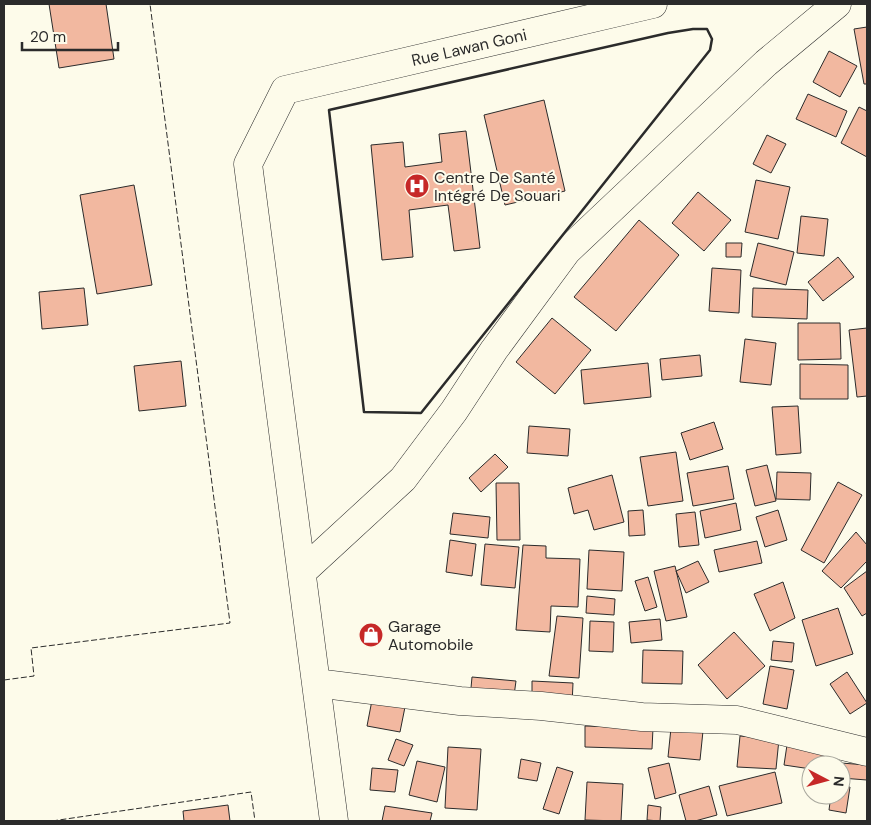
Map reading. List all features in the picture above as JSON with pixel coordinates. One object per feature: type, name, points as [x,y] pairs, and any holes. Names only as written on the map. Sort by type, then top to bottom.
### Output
[{"type":"street","name":"Rue Lawan Goni","points":[[302,572],[248,164],[284,90],[653,4]]},
{"type":"street","points":[[334,821],[302,572],[403,479],[454,411],[494,350],[567,251],[766,63],[837,4]]},
{"type":"street","points":[[316,682],[460,701],[541,706],[642,717],[737,720],[867,752]]},
{"type":"building","points":[[49,4],[106,4],[114,59],[59,68]]},
{"type":"building","points":[[867,27],[867,84],[864,84],[854,29]]},
{"type":"building","points":[[829,51],[857,66],[840,97],[813,82]]},
{"type":"building","points":[[808,94],[847,111],[836,137],[796,119]]},
{"type":"building","points":[[544,100],[565,191],[505,205],[484,115]]},
{"type":"building","points":[[859,107],[867,111],[867,157],[841,143]]},
{"type":"building","points":[[466,131],[480,248],[454,251],[448,205],[409,210],[413,257],[382,260],[371,145],[403,142],[405,167],[442,162],[439,134]]},
{"type":"building","points":[[767,135],[786,144],[771,173],[753,164]]},
{"type":"building","points":[[756,180],[790,187],[778,239],[745,232]]},
{"type":"building","points":[[134,185],[152,285],[97,294],[80,195]]},
{"type":"building","points":[[698,192],[731,220],[704,251],[672,223]]},
{"type":"building","points":[[801,216],[828,219],[824,256],[797,253]]},
{"type":"building","points":[[639,220],[679,255],[616,331],[574,297]]},
{"type":"building","points":[[726,243],[742,243],[741,257],[726,257]]},
{"type":"building","points":[[758,243],[794,252],[786,285],[750,276]]},
{"type":"building","points":[[838,257],[854,277],[823,301],[808,282]]},
{"type":"building","points":[[712,268],[741,270],[739,313],[709,311]]},
{"type":"building","points":[[84,288],[88,325],[42,329],[39,292]]},
{"type":"building","points":[[753,288],[808,290],[807,319],[752,317]]},
{"type":"building","points":[[552,318],[591,350],[555,394],[516,362]]},
{"type":"building","points":[[798,323],[840,323],[841,359],[798,360]]},
{"type":"building","points":[[867,328],[867,396],[857,397],[849,330]]},
{"type":"building","points":[[745,339],[776,343],[771,385],[740,382]]},
{"type":"building","points":[[700,355],[702,376],[662,380],[660,359]]},
{"type":"building","points":[[181,361],[186,406],[139,411],[134,366]]},
{"type":"building","points":[[648,363],[651,397],[584,404],[581,370]]},
{"type":"building","points":[[800,364],[848,365],[848,399],[800,399]]},
{"type":"building","points":[[798,406],[801,453],[776,455],[772,407]]},
{"type":"building","points":[[714,422],[723,449],[690,460],[681,433]]},
{"type":"building","points":[[529,426],[570,429],[568,456],[527,453]]},
{"type":"building","points":[[676,452],[683,501],[648,506],[640,457]]},
{"type":"building","points":[[495,454],[508,467],[481,492],[469,478]]},
{"type":"building","points":[[767,465],[776,501],[755,506],[746,470]]},
{"type":"building","points":[[728,466],[734,499],[693,506],[687,473]]},
{"type":"building","points":[[777,472],[811,473],[810,500],[776,499]]},
{"type":"building","points":[[612,475],[624,522],[594,530],[588,510],[574,514],[568,488]]},
{"type":"building","points":[[838,482],[862,495],[824,563],[801,550]]},
{"type":"building","points":[[496,483],[519,483],[520,540],[497,540]]},
{"type":"building","points":[[736,503],[741,530],[705,538],[700,511]]},
{"type":"building","points":[[643,510],[645,535],[629,536],[628,511]]},
{"type":"building","points":[[778,510],[787,540],[765,547],[756,517]]},
{"type":"building","points":[[695,512],[699,545],[679,547],[676,514]]},
{"type":"building","points":[[453,513],[490,517],[488,538],[450,534]]},
{"type":"building","points":[[856,532],[867,545],[867,561],[841,588],[822,571]]},
{"type":"building","points":[[450,540],[476,544],[472,576],[446,572]]},
{"type":"building","points":[[757,541],[762,563],[719,572],[714,550]]},
{"type":"building","points":[[485,544],[519,547],[515,588],[481,585]]},
{"type":"building","points":[[523,545],[546,546],[546,558],[580,559],[578,607],[551,606],[550,632],[516,630]]},
{"type":"building","points":[[589,550],[624,552],[622,591],[587,589]]},
{"type":"building","points":[[698,561],[709,582],[686,593],[676,571]]},
{"type":"building","points":[[675,566],[687,617],[666,621],[654,571]]},
{"type":"building","points":[[867,571],[867,613],[862,616],[844,588]]},
{"type":"building","points":[[648,577],[657,607],[645,611],[635,581]]},
{"type":"building","points":[[783,582],[795,618],[770,631],[754,594]]},
{"type":"building","points":[[587,596],[615,599],[614,615],[586,613]]},
{"type":"building","points":[[838,608],[853,654],[816,666],[802,620]]},
{"type":"building","points":[[557,616],[583,618],[579,678],[549,676]]},
{"type":"building","points":[[660,619],[662,640],[631,643],[629,622]]},
{"type":"building","points":[[590,621],[614,622],[613,652],[589,651]]},
{"type":"building","points":[[734,632],[765,666],[727,699],[698,665]]},
{"type":"building","points":[[773,641],[794,643],[792,662],[771,660]]},
{"type":"building","points":[[643,650],[683,651],[682,684],[642,683]]},
{"type":"building","points":[[770,666],[794,670],[787,709],[763,704]]},
{"type":"building","points":[[847,672],[867,703],[850,714],[830,684]]},
{"type":"building","points":[[472,677],[516,681],[513,703],[470,699]]},
{"type":"building","points":[[532,681],[573,683],[572,705],[532,703]]},
{"type":"building","points":[[373,695],[406,702],[400,732],[367,726]]},
{"type":"building","points":[[585,726],[653,728],[652,749],[585,747]]},
{"type":"building","points":[[671,728],[703,731],[700,760],[668,757]]},
{"type":"building","points":[[740,736],[779,739],[776,769],[737,767]]},
{"type":"building","points":[[396,739],[413,745],[404,766],[388,760]]},
{"type":"building","points":[[787,745],[831,752],[831,755],[801,755],[801,768],[784,765]]},
{"type":"building","points":[[448,747],[481,749],[477,810],[445,808]]},
{"type":"building","points":[[521,759],[541,763],[537,781],[518,778]]},
{"type":"building","points":[[417,761],[445,767],[437,802],[409,795]]},
{"type":"building","points":[[669,763],[676,793],[655,799],[648,768]]},
{"type":"building","points":[[851,764],[867,765],[867,780],[851,779]]},
{"type":"building","points":[[557,767],[573,772],[559,814],[543,809]]},
{"type":"building","points":[[372,768],[398,770],[395,792],[370,790]]},
{"type":"building","points":[[775,772],[782,803],[727,816],[719,786]]},
{"type":"building","points":[[587,782],[623,784],[621,821],[585,820]]},
{"type":"building","points":[[709,786],[717,815],[695,821],[686,821],[679,795]]},
{"type":"building","points":[[228,805],[230,821],[184,821],[183,811]]},
{"type":"building","points":[[648,805],[661,807],[660,821],[647,820]]},
{"type":"building","points":[[830,805],[847,805],[846,813],[829,810]]},
{"type":"building","points":[[385,806],[432,813],[430,821],[382,821]]},
{"type":"fence","points":[[4,680],[34,676],[31,648],[230,623],[150,4]]},
{"type":"fence","points":[[52,821],[251,792],[255,821]]},
{"type":"wall","points":[[693,29],[707,29],[712,39],[710,50],[421,413],[364,412],[329,110],[668,33],[693,29]]},
{"type":"place","name":"Centre De Santé Intégré De Souari","points":[[417,186]]},
{"type":"place","name":"Garage Automobile","points":[[371,635]]}]
